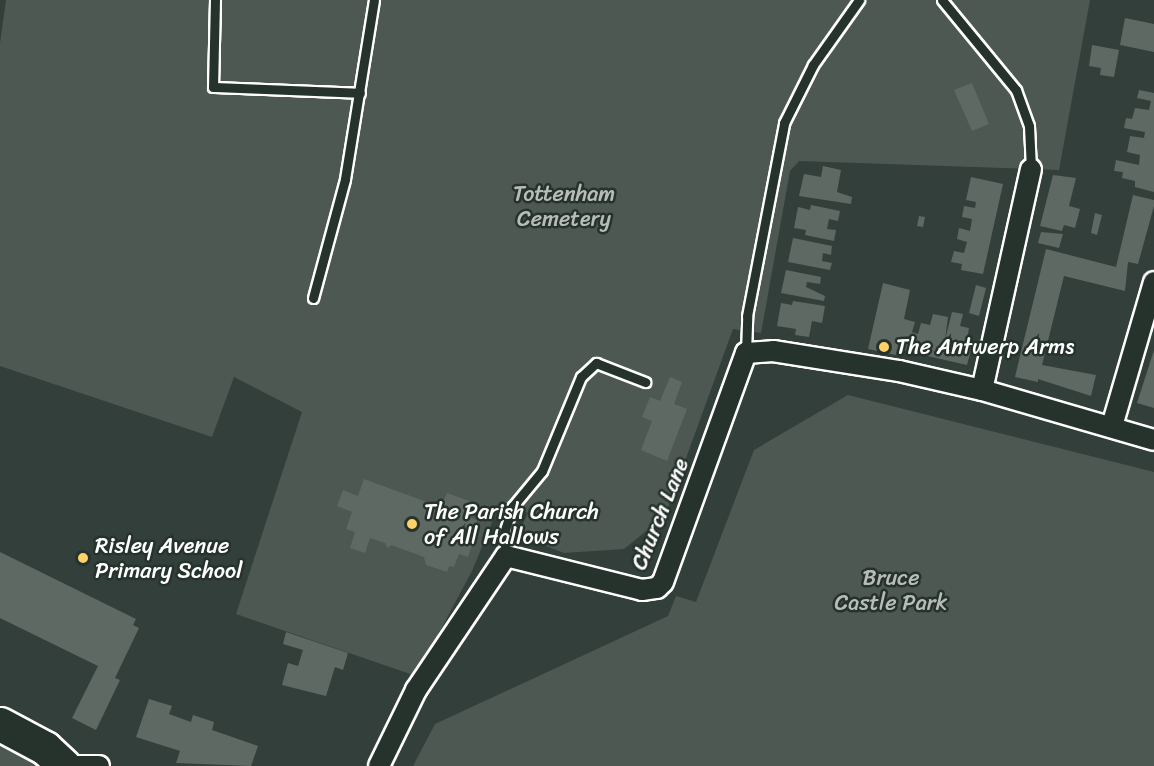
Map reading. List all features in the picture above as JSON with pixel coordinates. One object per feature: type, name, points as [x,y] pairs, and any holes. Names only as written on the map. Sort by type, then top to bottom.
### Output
[{"type":"highway","points":[[0,724],[45,748],[64,766]]},
{"type":"street","points":[[982,390],[1031,169]]},
{"type":"street","points":[[1112,426],[1154,282]]},
{"type":"street","points":[[746,353],[773,351],[982,390],[1154,440]]},
{"type":"street","name":"Church Lane","points":[[506,556],[642,590],[657,588],[667,573],[746,353]]},
{"type":"street","points":[[379,766],[416,690],[506,556]]},
{"type":"street","points":[[75,766],[99,766]]},
{"type":"lane","points":[[215,0],[213,87],[360,93]]},
{"type":"lane","points":[[313,298],[345,179],[374,0]]},
{"type":"lane","points":[[746,353],[747,316],[784,123],[813,65],[859,0]]},
{"type":"lane","points":[[942,0],[1016,90],[1029,126],[1031,169]]},
{"type":"lane","points":[[506,556],[504,533],[513,506],[542,471],[582,377],[596,363],[645,382]]},
{"type":"green space","name":"Tottenham Cemetery","points":[[6,0],[1090,0],[1059,170],[799,161],[790,171],[761,333],[733,329],[665,516],[624,549],[564,553],[518,535],[528,513],[501,501],[472,571],[416,676],[236,614],[302,412],[234,377],[212,437],[0,366],[0,43]]},
{"type":"green space","name":"Bruce Castle Park","points":[[848,395],[1154,472],[1154,766],[413,766],[435,724],[668,616],[676,596],[696,602],[754,450]]},
{"type":"green space","points":[[0,732],[45,766],[0,766]]},
{"type":"building","points":[[1125,18],[1154,24],[1154,52],[1120,45]]},
{"type":"building","points":[[1092,45],[1119,50],[1114,77],[1100,75],[1101,68],[1089,66]]},
{"type":"building","points":[[972,83],[989,124],[972,131],[954,90]]},
{"type":"building","points":[[1139,90],[1154,93],[1154,192],[1135,187],[1135,181],[1122,178],[1123,172],[1114,171],[1116,160],[1139,165],[1140,155],[1127,152],[1130,136],[1144,138],[1145,132],[1124,128],[1126,118],[1132,119],[1135,108],[1149,110],[1151,101],[1137,98]]},
{"type":"building","points":[[823,166],[841,170],[837,192],[852,197],[851,204],[799,196],[804,174],[821,177]]},
{"type":"building","points":[[1053,175],[1076,178],[1069,206],[1080,209],[1075,228],[1064,225],[1062,231],[1040,226]]},
{"type":"building","points":[[971,177],[1003,184],[983,274],[961,270],[962,264],[951,262],[954,251],[964,253],[967,242],[957,239],[959,228],[970,231],[972,219],[962,217],[964,206],[975,208],[976,202],[966,200]]},
{"type":"building","points":[[1133,195],[1154,200],[1154,206],[1138,264],[1128,262],[1125,291],[1064,276],[1042,365],[1096,375],[1091,396],[1038,379],[1038,382],[1015,377],[1046,249],[1116,267]]},
{"type":"building","points":[[811,205],[840,211],[838,221],[829,219],[827,229],[836,230],[834,241],[805,235],[806,230],[794,228],[798,207],[810,210]]},
{"type":"building","points":[[1095,213],[1102,215],[1097,235],[1091,233]]},
{"type":"building","points":[[919,216],[925,217],[923,227],[917,226]]},
{"type":"building","points":[[1041,232],[1063,234],[1059,248],[1038,243]]},
{"type":"building","points":[[793,238],[832,246],[831,255],[823,253],[822,261],[832,263],[830,270],[788,262]]},
{"type":"building","points":[[786,270],[821,277],[820,284],[807,282],[806,287],[825,296],[824,301],[781,293]]},
{"type":"building","points":[[883,283],[910,290],[904,319],[915,322],[912,332],[918,334],[921,323],[930,325],[933,314],[948,317],[945,340],[952,312],[963,314],[960,326],[969,328],[966,345],[972,346],[967,365],[897,349],[896,355],[868,349]]},
{"type":"building","points":[[976,285],[986,288],[979,316],[969,313]]},
{"type":"building","points":[[793,301],[825,306],[822,323],[812,321],[809,337],[795,335],[796,329],[777,326],[781,303],[792,305]]},
{"type":"building","points":[[1154,350],[1154,408],[1137,403]]},
{"type":"building","points":[[670,377],[682,382],[674,404],[687,409],[667,461],[641,450],[652,421],[642,417],[650,397],[660,401]]},
{"type":"building","name":"The Parish Church of All Hallows","points":[[364,479],[435,505],[437,500],[443,502],[447,493],[472,502],[467,516],[477,520],[472,533],[476,534],[468,557],[459,554],[454,567],[449,566],[447,572],[426,565],[424,557],[391,545],[388,548],[385,543],[370,538],[365,553],[350,548],[355,532],[346,529],[352,512],[337,506],[343,490],[358,496]]},
{"type":"building","points":[[0,552],[136,619],[133,625],[139,628],[115,678],[120,680],[96,730],[72,718],[98,666],[0,618]]},
{"type":"building","points":[[286,632],[348,653],[343,670],[335,667],[326,696],[282,685],[288,663],[298,666],[303,650],[283,644]]},
{"type":"building","points":[[149,699],[172,706],[169,714],[191,722],[193,715],[214,722],[212,730],[258,746],[251,766],[176,763],[180,751],[136,737]]},
{"type":"place","name":"The Antwerp Arms","points":[[884,347]]},
{"type":"place","name":"The Parish Church of All Hallows","points":[[412,524]]},
{"type":"place","name":"Risley Avenue Primary School","points":[[83,558]]}]
